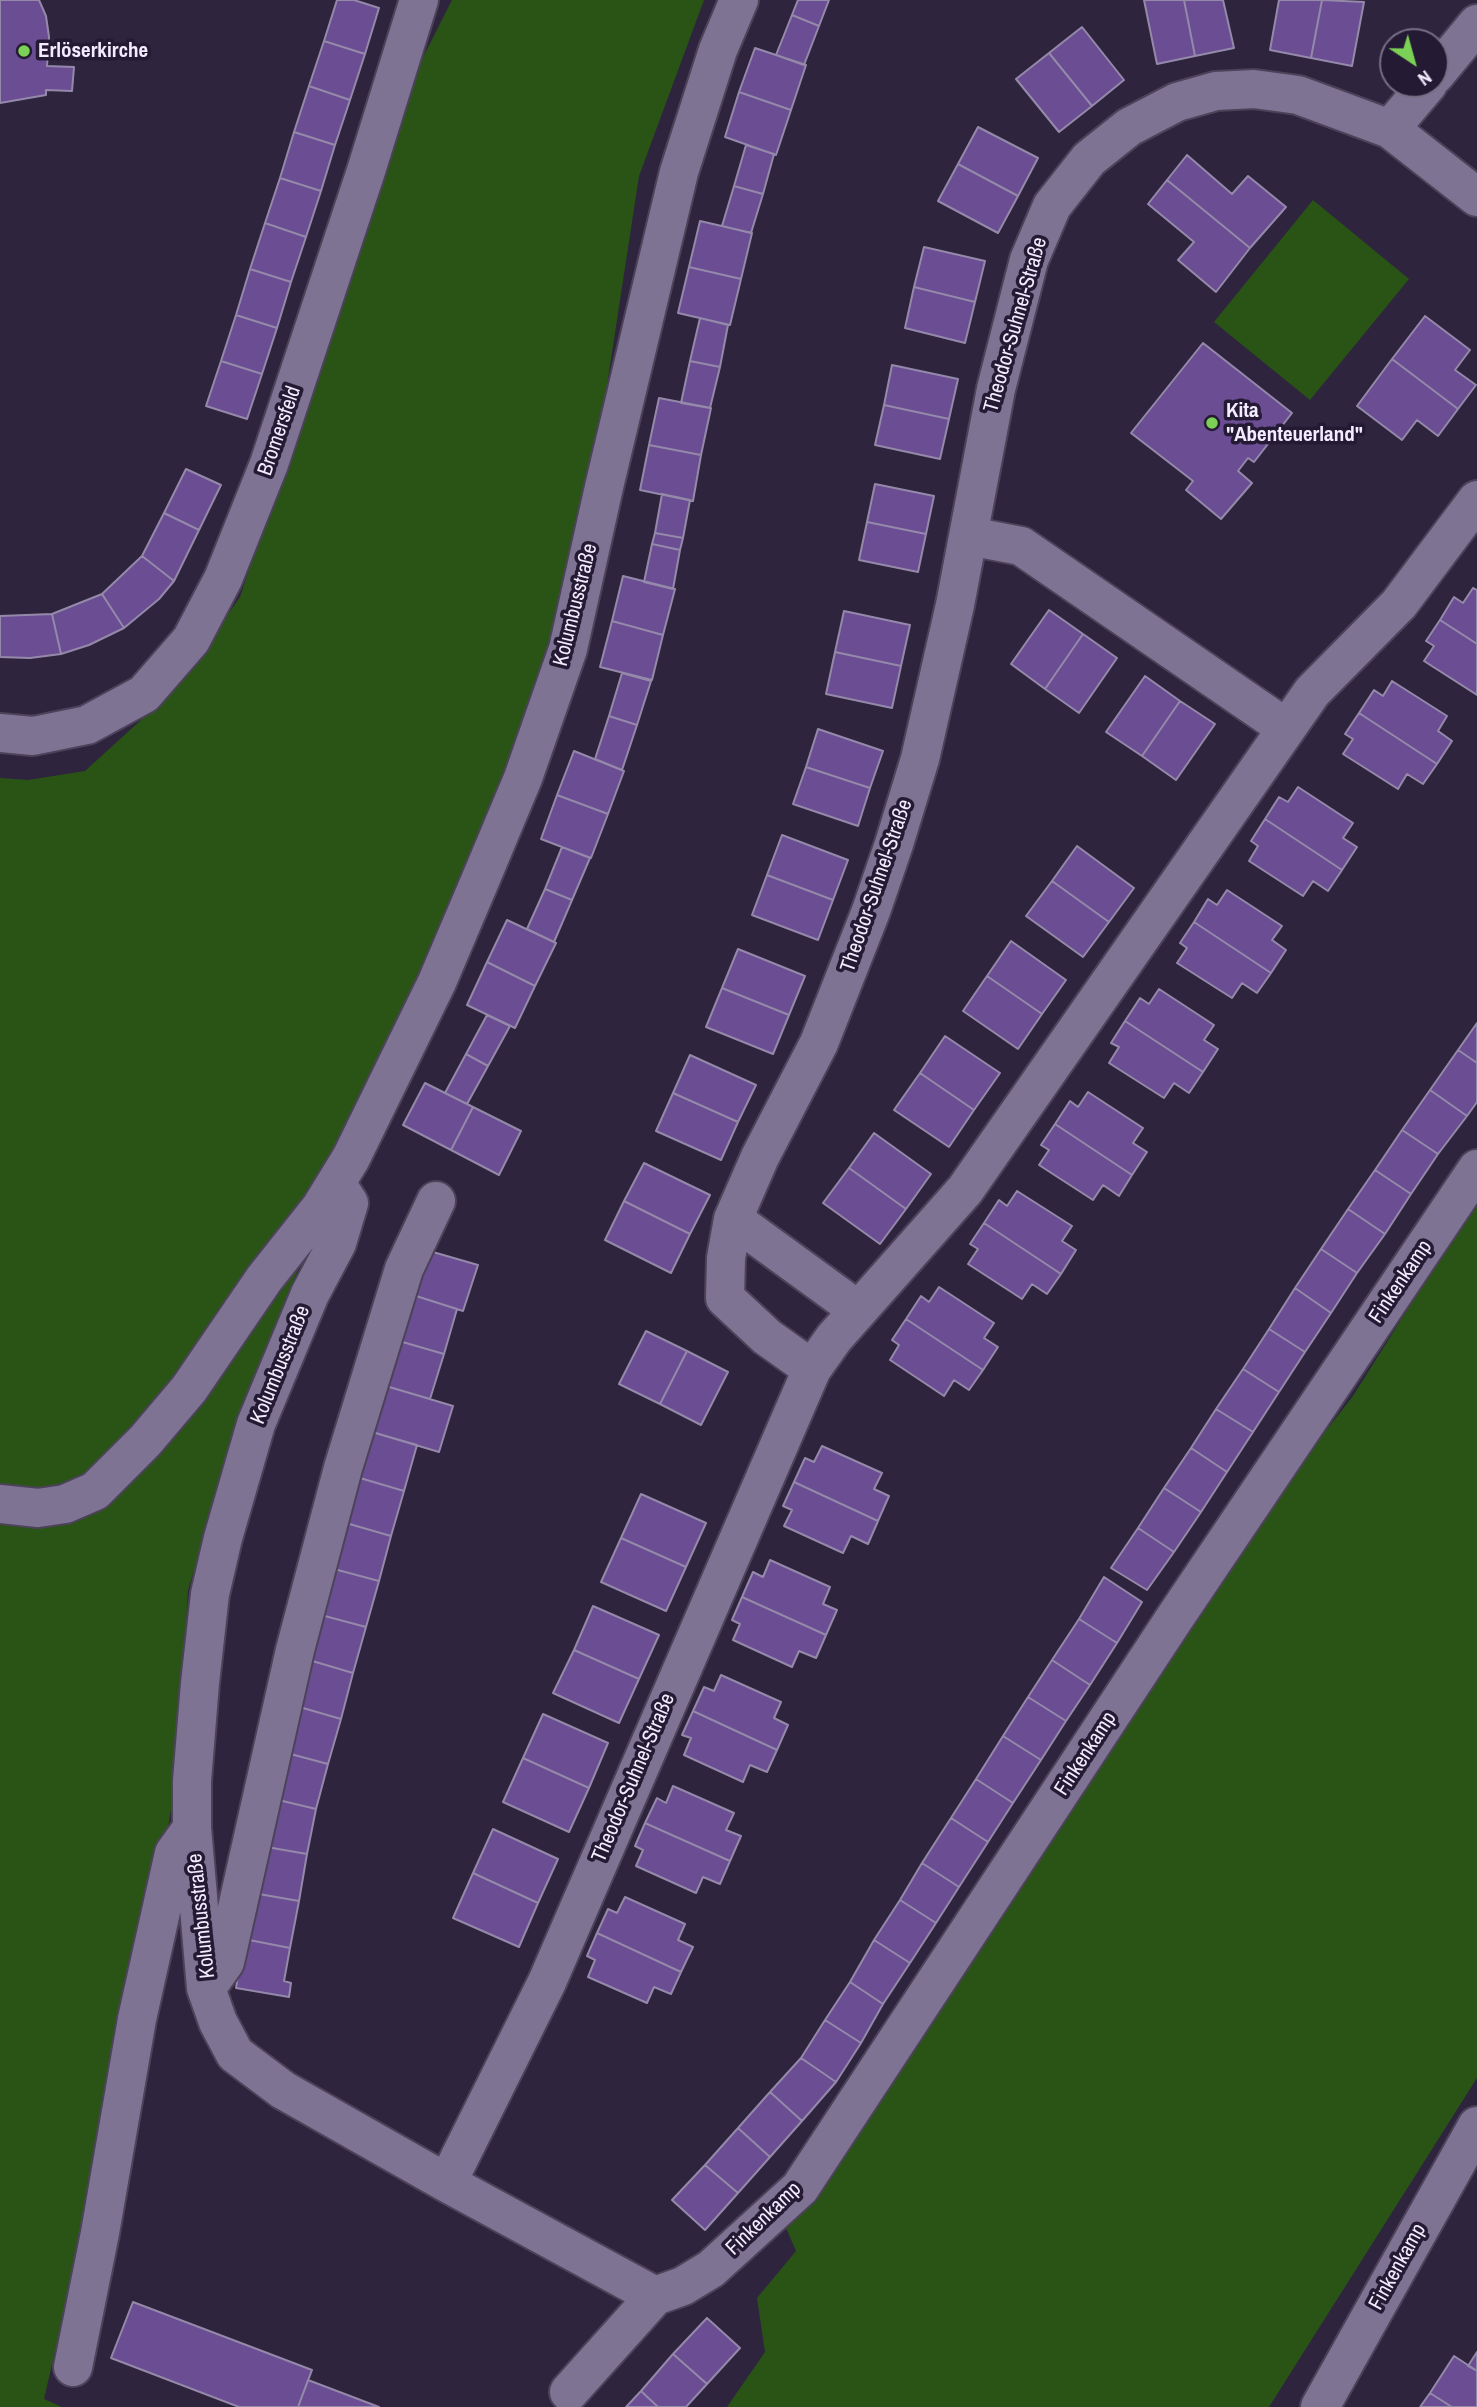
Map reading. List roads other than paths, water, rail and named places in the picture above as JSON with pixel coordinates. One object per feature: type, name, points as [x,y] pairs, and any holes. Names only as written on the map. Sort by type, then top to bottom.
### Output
[{"type":"street","name":"Bromersfeld","points":[[0,733],[33,736],[88,725],[145,694],[191,640],[223,579],[270,464],[419,0]]},
{"type":"street","name":"Kolumbusstraße","points":[[0,1504],[38,1508],[65,1504],[95,1491],[145,1441],[189,1389],[264,1279],[321,1207],[343,1171],[437,982],[523,778],[568,649],[679,172],[719,50],[739,0]]},
{"type":"street","points":[[1449,58],[1477,24]]},
{"type":"street","name":"Theodor-Suhnel-Straße","points":[[811,1369],[767,1337],[725,1298],[726,1258],[733,1219],[760,1157],[818,1043],[867,922],[894,844],[920,759],[968,536],[996,389],[1030,260],[1052,206],[1089,159],[1129,127],[1177,102],[1216,91],[1254,89],[1298,95],[1390,129],[1473,184]]},
{"type":"street","points":[[1390,129],[1416,98]]},
{"type":"street","name":"Theodor-Suhnel-Straße","points":[[447,2183],[547,1982],[811,1369],[858,1310],[965,1190],[1312,692],[1399,604],[1477,500]]},
{"type":"street","points":[[968,536],[1021,546],[1286,728]]},
{"type":"street","name":"Finkenkamp","points":[[569,2392],[654,2295],[683,2286],[711,2269],[800,2188],[1174,1619],[1477,1169]]},
{"type":"street","name":"Kolumbusstraße","points":[[206,1988],[192,1828],[192,1781],[198,1697],[213,1583],[256,1424],[310,1294],[337,1243],[349,1203],[343,1171]]},
{"type":"street","name":"Kolumbusstraße","points":[[206,1988],[225,1962],[295,1650],[343,1468],[404,1269],[436,1201]]},
{"type":"street","points":[[733,1219],[858,1310]]},
{"type":"street","points":[[73,2367],[100,2234],[137,2019],[174,1853],[192,1828]]},
{"type":"street","points":[[206,1988],[218,2022],[235,2054],[283,2090],[654,2295]]},
{"type":"street","name":"Finkenkamp","points":[[1320,2407],[1477,2126]]},
{"type":"place","name":"Erlöserkirche","points":[[24,51]]},
{"type":"place","name":"Kita \"Abenteuerland\"","points":[[1212,423]]}]
